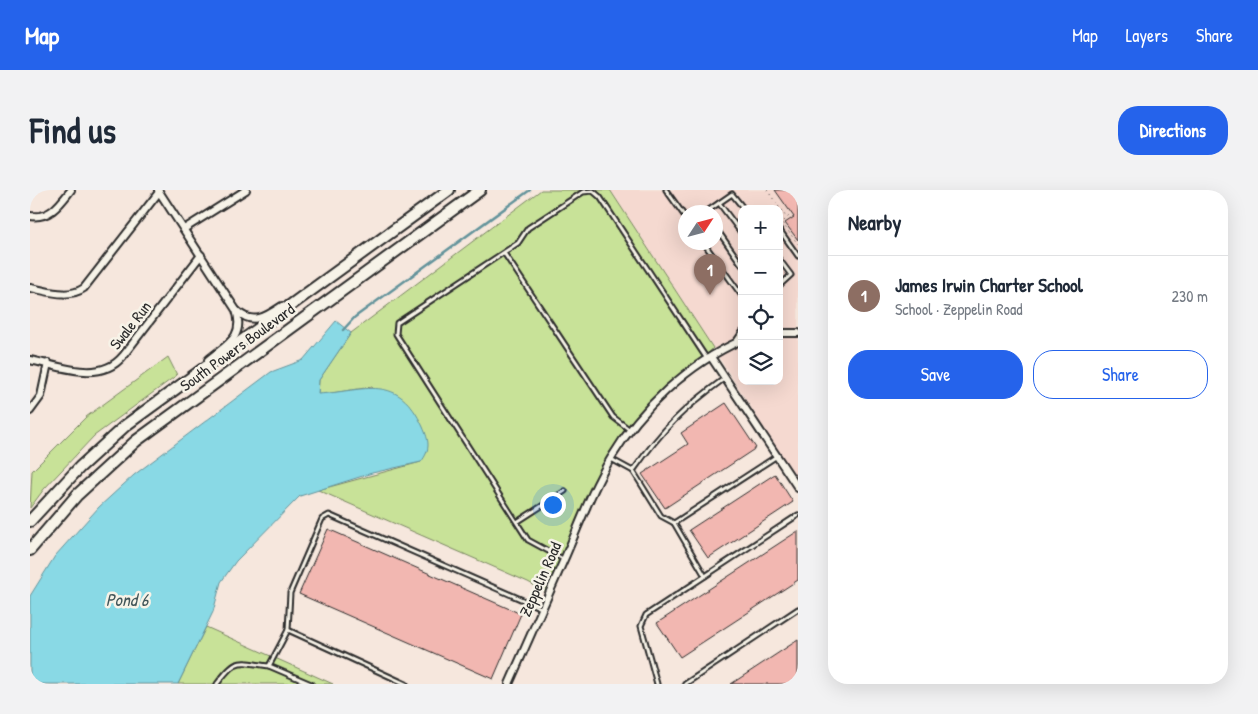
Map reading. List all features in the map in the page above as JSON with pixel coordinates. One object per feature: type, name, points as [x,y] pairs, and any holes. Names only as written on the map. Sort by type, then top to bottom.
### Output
[{"type":"highway","name":"South Powers Boulevard","points":[[30,521],[105,442],[176,387],[449,190]]},
{"type":"highway","name":"South Powers Boulevard","points":[[30,550],[77,495],[136,441],[480,190]]},
{"type":"street","points":[[30,216],[40,216],[53,211],[71,190]]},
{"type":"street","points":[[184,229],[246,190]]},
{"type":"street","points":[[30,288],[62,294],[78,292],[84,288],[159,191],[236,310],[239,326],[234,337],[176,387]]},
{"type":"street","name":"Swale Run","points":[[30,360],[87,372],[112,368],[201,255]]},
{"type":"street","points":[[236,310],[249,319],[264,317],[324,281]]},
{"type":"street","points":[[783,333],[798,333]]},
{"type":"street","name":"Zeppelin Road","points":[[509,684],[564,559],[611,459],[630,430],[664,393],[709,358],[738,342]]},
{"type":"street","points":[[709,358],[726,378],[798,488]]},
{"type":"street","points":[[30,411],[41,396],[48,363]]},
{"type":"lane","points":[[666,190],[678,207]]},
{"type":"lane","points":[[564,559],[532,543],[396,334],[395,328],[403,318],[518,243],[528,228],[583,192],[593,191],[600,196],[709,358]]},
{"type":"lane","points":[[716,205],[733,194],[741,205]]},
{"type":"lane","points":[[719,203],[738,229]]},
{"type":"lane","points":[[783,235],[798,256]]},
{"type":"lane","points":[[723,238],[738,259]]},
{"type":"lane","points":[[709,250],[741,295]]},
{"type":"lane","points":[[504,253],[613,417],[630,430]]},
{"type":"lane","points":[[783,264],[791,275],[783,282]]},
{"type":"lane","points":[[733,344],[738,337]]},
{"type":"lane","points":[[633,471],[656,438],[674,418],[726,378]]},
{"type":"lane","points":[[674,524],[777,456]]},
{"type":"lane","points":[[611,459],[633,471],[662,516],[674,524],[705,576]]},
{"type":"lane","points":[[517,522],[565,491]]},
{"type":"lane","points":[[270,666],[288,630],[290,594],[322,519],[329,515],[542,608]]},
{"type":"lane","points":[[657,684],[641,626],[642,619],[798,516]]},
{"type":"lane","points":[[685,684],[798,609]]},
{"type":"lane","points":[[288,630],[406,684]]},
{"type":"lane","points":[[217,684],[232,665],[239,662],[270,666],[311,684]]},
{"type":"path","points":[[767,190],[787,217]]},
{"type":"path","points":[[792,214],[782,223],[798,244]]},
{"type":"shaded area","points":[[610,190],[798,190],[798,481],[713,348]]},
{"type":"green space","points":[[541,190],[610,190],[713,348],[696,367],[664,393],[611,459],[544,591],[528,582],[318,490],[421,462],[372,387],[318,395],[319,380],[351,333]]},
{"type":"green space","points":[[168,357],[177,375],[94,436],[44,489],[30,508],[32,471],[86,417]]},
{"type":"green space","points":[[206,627],[333,684],[178,684]]},
{"type":"water","name":"Pond 6","points":[[336,321],[351,333],[319,380],[318,394],[379,389],[403,398],[413,410],[427,437],[428,449],[421,462],[372,473],[300,496],[236,561],[221,582],[213,612],[178,684],[30,684],[30,596],[55,556],[99,507],[134,475],[271,372],[303,360]]},
{"type":"building","points":[[775,190],[798,190],[798,240],[785,223],[794,217]]},
{"type":"building","points":[[726,403],[756,448],[665,508],[642,474],[688,444],[681,433]]},
{"type":"building","points":[[775,474],[793,502],[708,558],[689,530]]},
{"type":"building","points":[[328,529],[521,614],[493,679],[299,594]]},
{"type":"building","points":[[798,531],[798,580],[680,657],[657,623]]},
{"type":"building","points":[[798,640],[798,684],[731,684]]},
{"type":"waterway","points":[[343,330],[355,317],[530,190]]},
{"type":"place","name":"James Irwin Charter School","points":[[710,295]]}]
